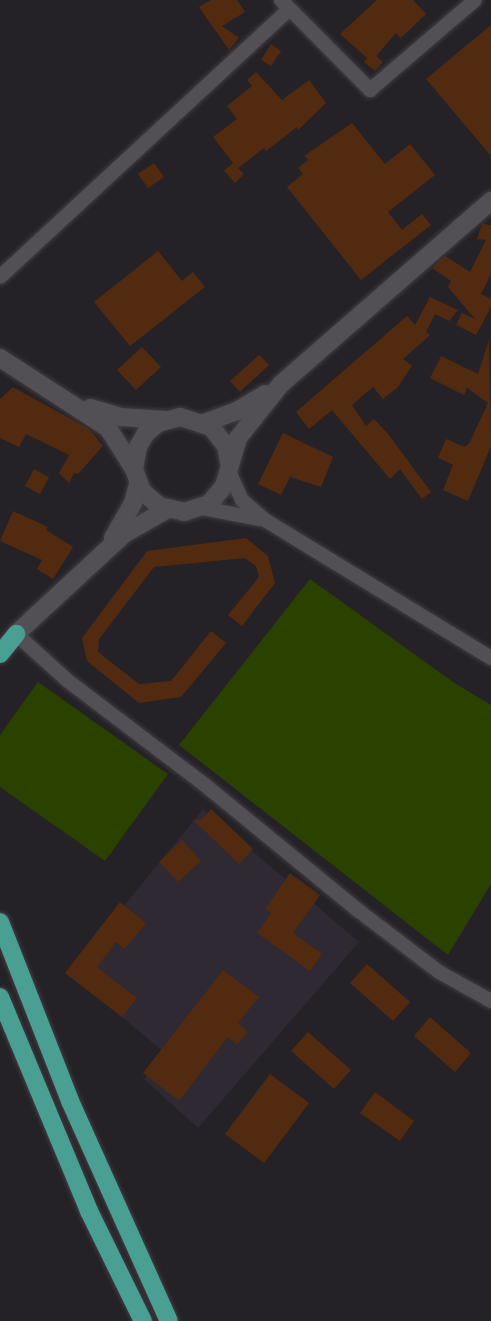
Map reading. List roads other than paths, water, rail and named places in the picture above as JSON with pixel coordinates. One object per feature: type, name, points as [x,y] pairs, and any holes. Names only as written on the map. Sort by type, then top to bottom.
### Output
[{"type":"highway","points":[[0,654],[8,638]]},
{"type":"highway","points":[[1,924],[70,1101],[169,1321]]},
{"type":"highway","points":[[0,997],[89,1211],[143,1321]]},
{"type":"street","points":[[0,277],[285,5],[370,90],[475,0]]},
{"type":"street","points":[[202,508],[220,493],[238,438],[282,384],[491,201]]},
{"type":"street","points":[[0,358],[69,400],[108,428],[147,497],[166,510],[184,512],[202,508],[265,520]]},
{"type":"street","points":[[204,423],[237,411],[282,384]]},
{"type":"street","points":[[69,400],[106,414],[165,420],[188,418],[204,423],[222,439],[242,500],[265,520],[491,658]]},
{"type":"street","points":[[103,552],[127,516],[141,440],[165,420]]},
{"type":"street","points":[[166,510],[135,526],[8,638],[205,785],[359,911],[439,972],[491,1001]]}]
